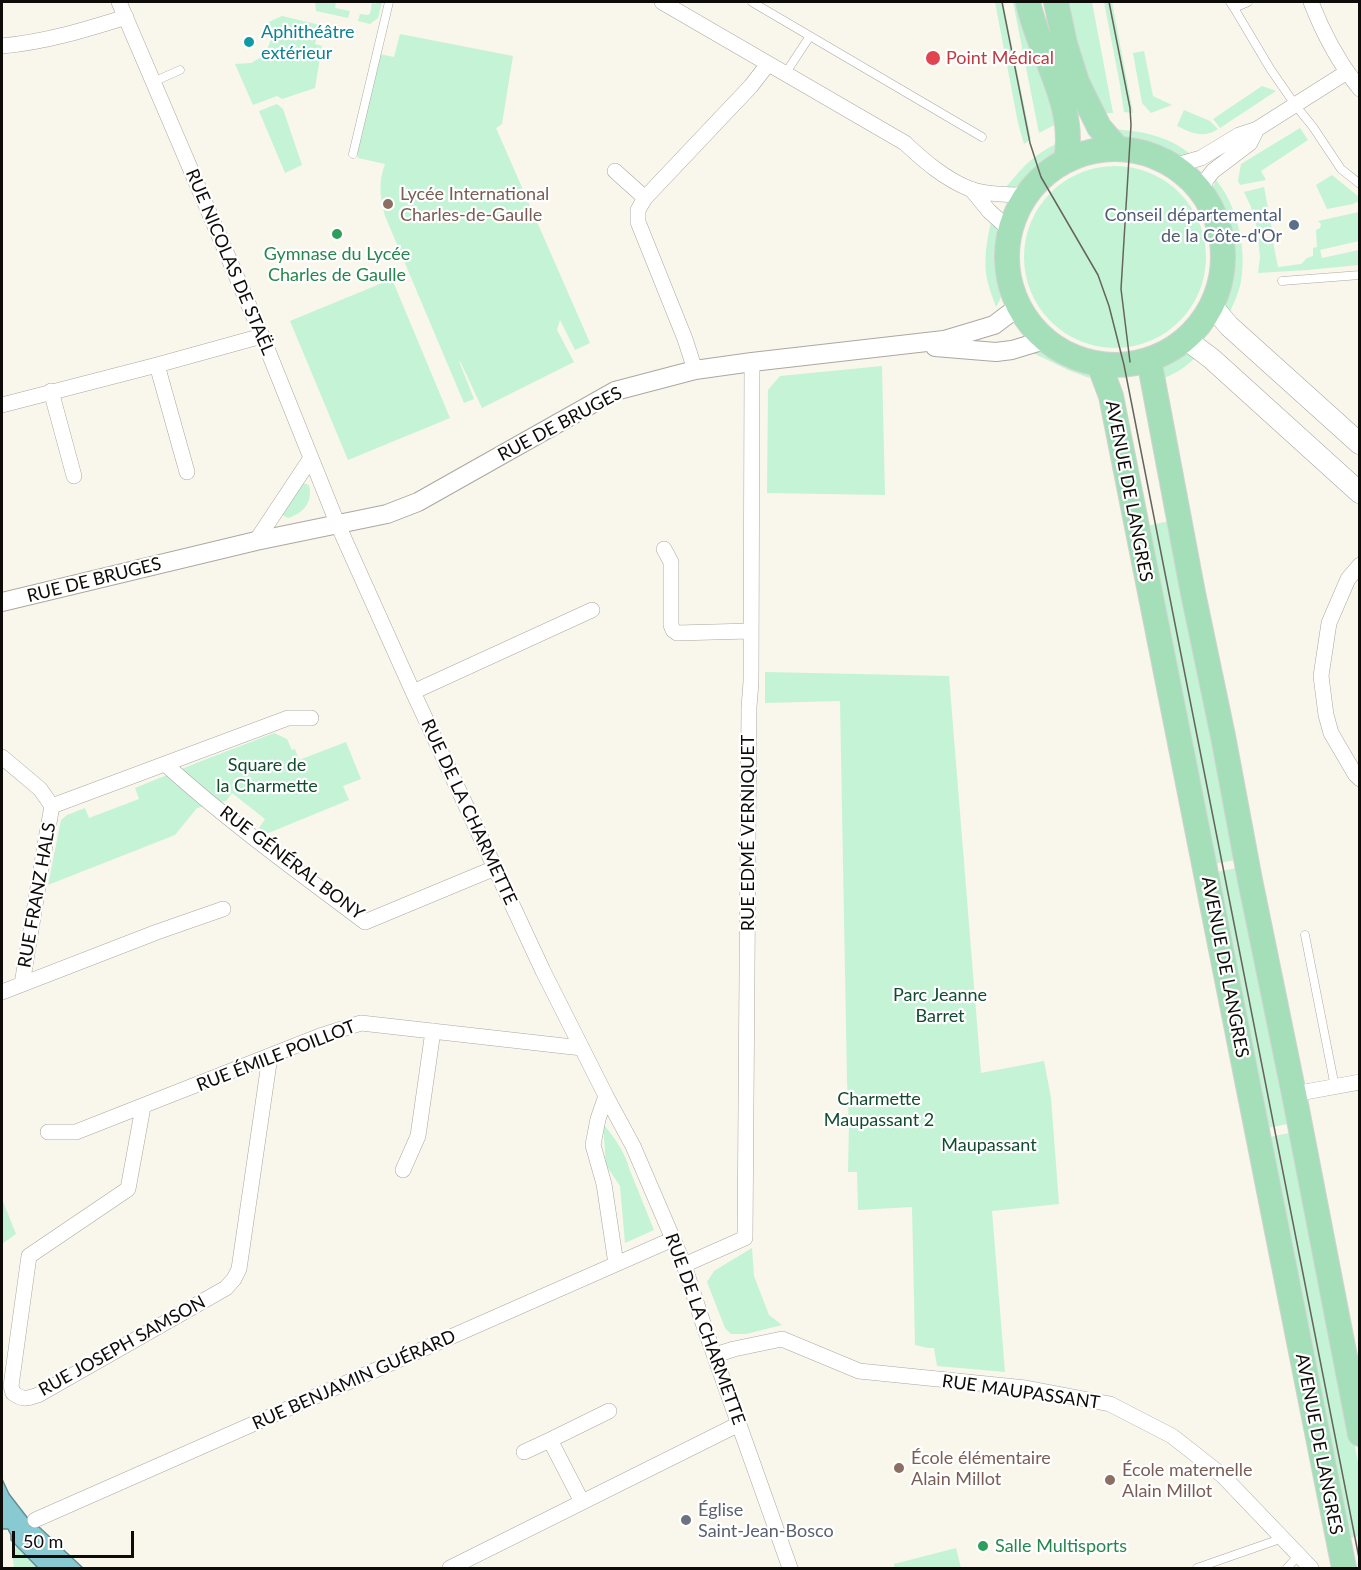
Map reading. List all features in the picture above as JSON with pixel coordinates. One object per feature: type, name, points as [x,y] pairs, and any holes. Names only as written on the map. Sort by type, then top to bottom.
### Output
[{"type":"main road","points":[[1028,2],[1031,18],[1059,91],[1069,133],[1066,160]]},
{"type":"main road","points":[[1056,2],[1065,44],[1077,82],[1099,127],[1118,149]]},
{"type":"main road","points":[[1118,149],[1149,154],[1167,161],[1190,177],[1203,191],[1215,216],[1223,246],[1224,269],[1212,306],[1187,340],[1170,352],[1149,360],[1100,367],[1074,359],[1053,348],[1033,327],[1018,307],[1010,282],[1006,252],[1015,216],[1041,177],[1066,160],[1095,151],[1118,149]]},
{"type":"main road","points":[[1212,306],[1229,326],[1359,444]]},
{"type":"main road","points":[[1187,340],[1212,359],[1359,493]]},
{"type":"main road","points":[[1149,360],[1359,1434]]},
{"type":"main road","name":"AVENUE DE LANGRES","points":[[1100,367],[1111,396],[1344,1569]]},
{"type":"street","name":"RUE NICOLAS DE STAËL","points":[[119,2],[262,336],[338,525]]},
{"type":"street","points":[[662,2],[686,7],[768,64],[905,143],[932,168],[971,189],[1007,195],[1027,195]]},
{"type":"street","points":[[1311,2],[1331,44],[1359,89]]},
{"type":"street","points":[[2,46],[60,36],[126,17]]},
{"type":"street","points":[[695,370],[686,339],[638,222],[639,207],[751,86],[768,64]]},
{"type":"street","points":[[1173,166],[1200,158],[1239,135],[1257,129],[1347,72]]},
{"type":"street","points":[[1203,191],[1212,171],[1250,143],[1257,129]]},
{"type":"street","points":[[615,171],[645,198]]},
{"type":"street","points":[[971,189],[989,211],[1010,230]]},
{"type":"street","name":"RUE DE BRUGES","points":[[2,602],[256,541],[387,514],[418,502],[615,391],[695,370],[944,340],[994,325],[1018,307]]},
{"type":"street","points":[[2,405],[262,336]]},
{"type":"street","name":"RUE DE BRUGES","points":[[913,345],[996,352],[1012,350],[1045,340]]},
{"type":"street","name":"RUE EDMÉ VERNIQUET","points":[[684,1265],[745,1238],[752,362]]},
{"type":"street","points":[[157,365],[187,472]]},
{"type":"street","points":[[51,392],[74,476]]},
{"type":"street","points":[[256,541],[311,458]]},
{"type":"street","name":"RUE DE LA CHARMETTE","points":[[338,525],[412,692],[543,970],[633,1146],[684,1265],[790,1569]]},
{"type":"street","points":[[664,549],[671,562],[671,625],[673,630],[677,633],[750,632]]},
{"type":"street","points":[[1359,565],[1354,583],[1329,623],[1321,676],[1326,715],[1331,733],[1359,779]]},
{"type":"street","points":[[412,692],[592,610]]},
{"type":"street","points":[[3,760],[40,789],[52,806],[288,718],[311,718]]},
{"type":"street","name":"RUE GÉNÉRAL BONY","points":[[165,764],[268,850],[365,922],[495,868]]},
{"type":"street","name":"RUE FRANZ HALS","points":[[22,984],[52,806]]},
{"type":"street","points":[[2,992],[223,909]]},
{"type":"street","name":"RUE ÉMILE POILLOT","points":[[48,1132],[76,1132],[320,1036],[361,1023],[582,1048]]},
{"type":"street","points":[[403,1170],[418,1136],[433,1031]]},
{"type":"street","name":"RUE JOSEPH SAMSON","points":[[143,1107],[128,1189],[29,1256],[11,1386],[12,1393],[18,1397],[27,1399],[38,1395],[226,1288],[234,1279],[239,1269],[270,1056]]},
{"type":"street","points":[[1294,1094],[1359,1082]]},
{"type":"street","points":[[606,1095],[593,1145],[604,1184],[616,1264]]},
{"type":"street","name":"RUE BENJAMIN GUÉRARD","points":[[35,1520],[673,1239]]},
{"type":"street","name":"RUE MAUPASSANT","points":[[715,1355],[782,1339],[859,1371],[1026,1388],[1110,1404],[1172,1436],[1223,1476],[1311,1569]]},
{"type":"street","points":[[524,1452],[609,1411]]},
{"type":"street","points":[[450,1569],[739,1424]]},
{"type":"street","points":[[550,1440],[582,1502]]},
{"type":"lane","points":[[353,154],[389,2]]},
{"type":"lane","points":[[752,2],[982,137]]},
{"type":"lane","points":[[1248,2],[1232,5],[1271,70],[1296,106],[1341,169],[1359,184]]},
{"type":"lane","points":[[785,74],[810,36]]},
{"type":"lane","points":[[153,82],[180,70]]},
{"type":"lane","points":[[1282,282],[1359,275]]},
{"type":"lane","points":[[1305,935],[1335,1087]]},
{"type":"lane","points":[[1197,1569],[1283,1538]]},
{"type":"lane","points":[[1287,1569],[1299,1555]]},
{"type":"green space","points":[[315,2],[336,2],[335,8],[350,11],[348,18],[316,11]]},
{"type":"green space","points":[[376,2],[382,2],[378,18],[370,24],[358,21],[360,14],[370,14],[372,3],[376,4]]},
{"type":"green space","points":[[995,2],[1003,2],[1031,139],[1024,144],[1018,123]]},
{"type":"green space","points":[[1013,2],[1024,2],[1060,122],[1039,133]]},
{"type":"green space","points":[[1065,2],[1092,2],[1113,113],[1097,113]]},
{"type":"green space","points":[[1104,2],[1112,2],[1133,113],[1124,112]]},
{"type":"green space","points":[[282,16],[320,25],[315,44],[322,46],[315,88],[282,99],[277,96],[253,105],[235,64],[251,63],[265,55],[272,37],[269,22]]},
{"type":"green space","points":[[400,34],[513,56],[502,124],[496,128],[590,343],[575,350],[560,320],[557,330],[574,362],[482,408],[459,361],[474,399],[464,403],[385,216],[380,190],[385,164],[358,158],[357,153],[379,54],[394,57]]},
{"type":"green space","points":[[1144,51],[1153,96],[1172,105],[1151,113],[1142,103],[1133,53]]},
{"type":"green space","points":[[1262,86],[1276,91],[1220,128],[1213,119]]},
{"type":"green space","points":[[277,104],[283,109],[302,165],[285,173],[259,111]]},
{"type":"green space","points":[[1184,110],[1210,121],[1218,129],[1203,134],[1192,133],[1177,126]]},
{"type":"green space","points":[[1300,128],[1308,140],[1261,171],[1266,180],[1240,185],[1238,181],[1241,164]]},
{"type":"green space","points":[[1113,129],[1134,131],[1164,139],[1191,155],[1169,157],[1126,142]]},
{"type":"green space","points":[[1060,142],[1058,152],[1052,160],[1029,180],[1010,190],[1004,190],[1029,162]]},
{"type":"green space","points":[[1115,166],[1150,173],[1166,181],[1179,193],[1191,206],[1199,222],[1206,257],[1199,292],[1191,308],[1179,321],[1166,333],[1150,341],[1115,348],[1080,341],[1064,333],[1051,321],[1039,308],[1031,292],[1024,257],[1031,222],[1039,206],[1051,193],[1064,181],[1080,173]]},
{"type":"green space","points":[[1332,175],[1359,197],[1359,201],[1327,209],[1316,185]]},
{"type":"green space","points":[[1216,180],[1235,214],[1243,255],[1240,285],[1228,316],[1222,296],[1228,270],[1225,234],[1213,197]]},
{"type":"green space","points":[[1264,187],[1272,229],[1258,232],[1244,192]]},
{"type":"green space","points":[[1359,212],[1359,241],[1320,250],[1322,258],[1359,250],[1359,265],[1258,273],[1260,257],[1258,239],[1272,237],[1278,267],[1301,264],[1313,256],[1313,248],[1317,247],[1316,230],[1321,224],[1318,221]]},
{"type":"green space","points":[[991,222],[1003,231],[1001,256],[1004,284],[996,307],[985,265]]},
{"type":"green space","points":[[392,279],[450,418],[348,460],[290,321]]},
{"type":"green space","points":[[1043,348],[1088,371],[1091,373],[1089,378],[1029,351]]},
{"type":"green space","points":[[1183,353],[1197,356],[1182,369],[1164,378],[1159,373],[1167,360]]},
{"type":"green space","points":[[882,366],[885,495],[767,493],[768,390],[780,376]]},
{"type":"green space","points":[[303,483],[309,485],[308,502],[303,510],[288,518],[281,514]]},
{"type":"green space","points":[[1174,520],[1240,859],[1209,865],[1142,527]]},
{"type":"green space","points":[[765,672],[949,676],[981,1073],[1044,1061],[1051,1098],[1059,1204],[992,1211],[1005,1372],[937,1366],[934,1348],[915,1345],[912,1207],[858,1210],[857,1172],[848,1172],[840,701],[765,703]]},
{"type":"green space","name":"Square de la Charmette","points":[[274,733],[287,739],[292,750],[295,749],[299,760],[346,742],[361,779],[343,786],[349,800],[266,834],[259,828],[265,819],[232,793],[226,801],[197,808],[175,835],[48,885],[61,820],[67,815],[85,808],[89,818],[139,799],[135,788]]},
{"type":"green space","points":[[1242,867],[1293,1123],[1262,1129],[1211,873]]},
{"type":"green space","points":[[603,1124],[625,1157],[654,1230],[625,1243],[620,1186],[606,1165]]},
{"type":"green space","points":[[1295,1132],[1359,1468],[1359,1536],[1343,1540],[1264,1138]]},
{"type":"green space","points":[[2,1199],[16,1234],[2,1244]]},
{"type":"green space","points":[[752,1248],[754,1276],[769,1315],[782,1325],[746,1334],[731,1334],[725,1328],[707,1282],[714,1271]]},
{"type":"green space","points":[[17,1546],[38,1568],[14,1568],[12,1552]]},
{"type":"green space","points":[[956,1548],[961,1568],[895,1568],[894,1564]]},
{"type":"water","points":[[2,1479],[9,1494],[33,1525],[39,1527],[83,1568],[38,1568],[11,1540],[8,1529],[2,1529]]},
{"type":"tram line","points":[[1002,2],[1030,143],[1041,177],[1098,275],[1109,306],[1124,365],[1360,1563]]},
{"type":"tram line","points":[[1109,2],[1130,108],[1131,125],[1121,289],[1130,362]]},
{"type":"place","name":"Aphithéâtre extérieur","points":[[249,42]]},
{"type":"place","name":"Point Médical","points":[[933,58]]},
{"type":"place","name":"Lycée International Charles-de-Gaulle","points":[[388,204]]},
{"type":"place","name":"Conseil départemental de la Côte-d'Or","points":[[1294,225]]},
{"type":"place","name":"Gymnase du Lycée Charles de Gaulle","points":[[337,234]]},
{"type":"place","name":"École élémentaire Alain Millot","points":[[899,1468]]},
{"type":"place","name":"École maternelle Alain Millot","points":[[1110,1480]]},
{"type":"place","name":"Église Saint-Jean-Bosco","points":[[686,1520]]},
{"type":"place","name":"Salle Multisports","points":[[983,1546]]},
{"type":"park label","name":"Parc Jeanne Barret","points":[[940,1005]]},
{"type":"park label","name":"Charmette Maupassant 2","points":[[879,1109]]},
{"type":"park label","name":"Maupassant","points":[[989,1145]]}]
